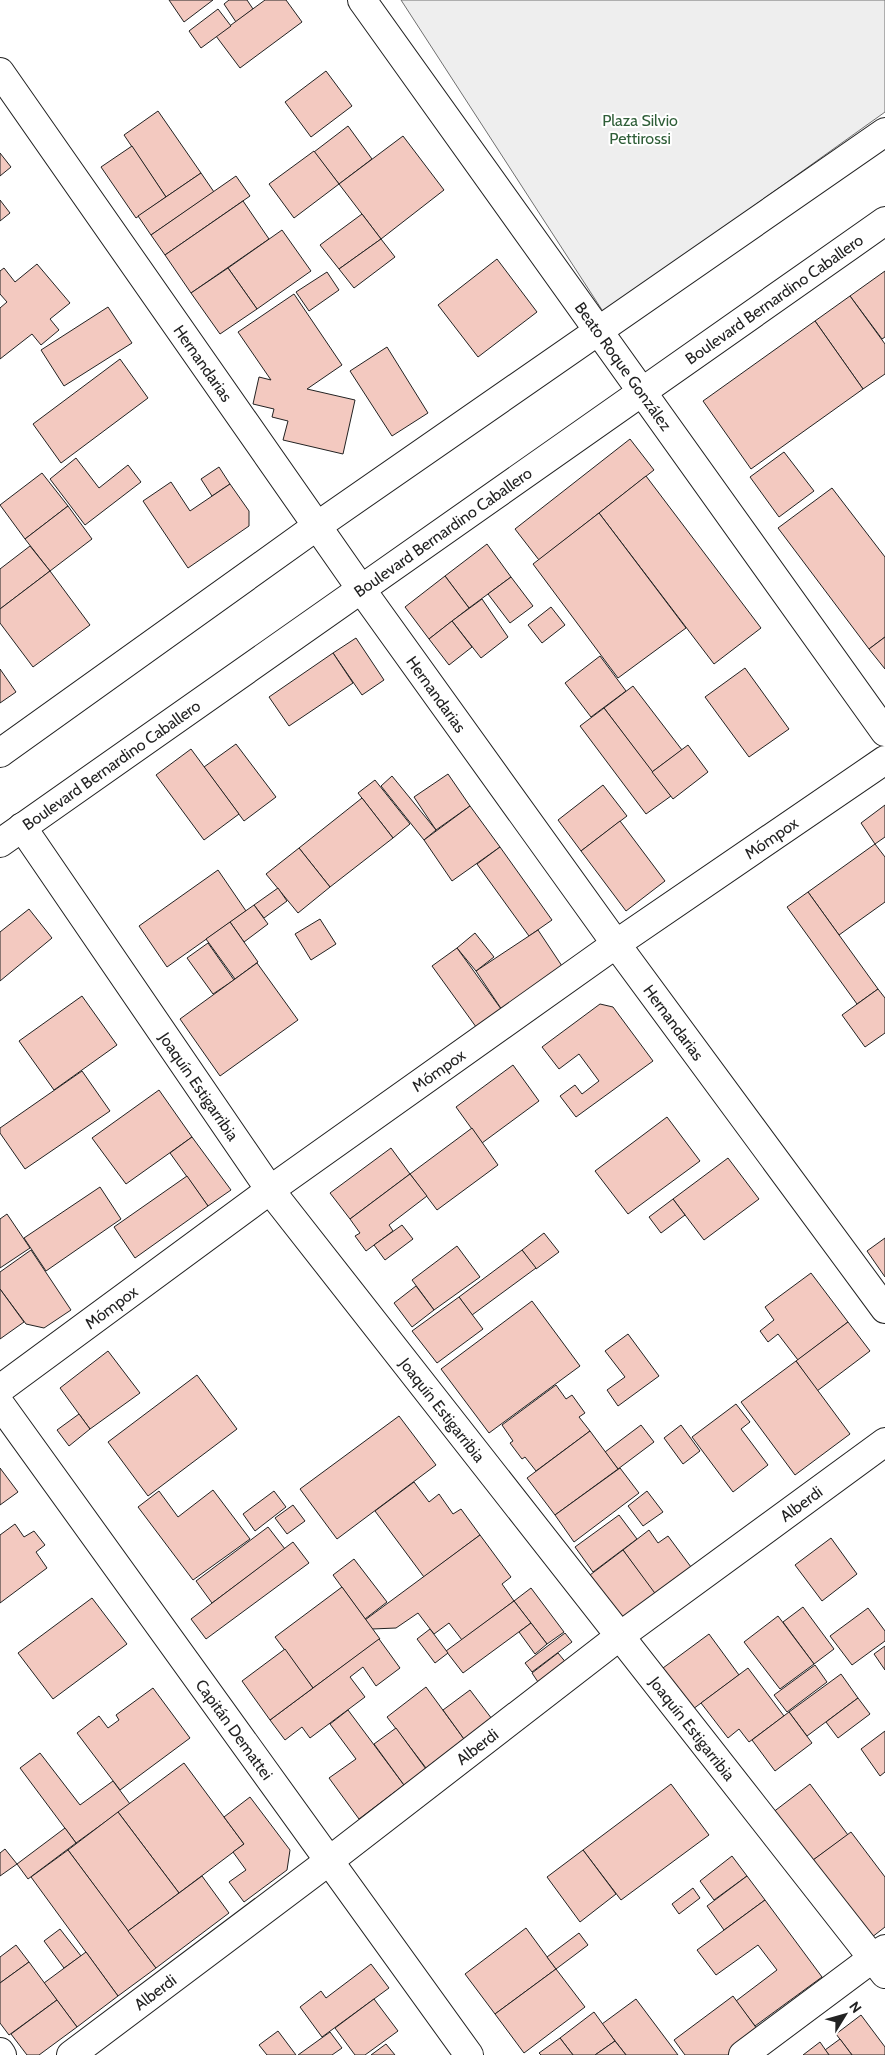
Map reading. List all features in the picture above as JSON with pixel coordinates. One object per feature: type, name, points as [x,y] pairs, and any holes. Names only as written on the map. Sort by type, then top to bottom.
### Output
[{"type":"street","name":"Beato Roque González","points":[[362,0],[885,732]]},
{"type":"street","name":"Hernandarias","points":[[0,72],[361,589],[616,944],[885,1308]]},
{"type":"street","points":[[0,753],[317,526],[885,132]]},
{"type":"street","name":"Boulevard Bernardino Caballero","points":[[0,843],[885,220]]},
{"type":"street","name":"Mómpox","points":[[0,1389],[270,1190],[616,944],[885,760]]},
{"type":"street","name":"Joaquín Estigarribia","points":[[22,828],[270,1190],[620,1636],[881,1961]]},
{"type":"street","name":"Capitán Demattei","points":[[0,1404],[469,2055]]},
{"type":"street","name":"Alberdi","points":[[71,2055],[329,1861],[620,1636],[885,1442]]},
{"type":"street","points":[[743,2055],[881,1961]]},
{"type":"green space","name":"Plaza Silvio Pettirossi","points":[[401,0],[885,0],[885,112],[604,313]]},
{"type":"building","points":[[169,0],[213,0],[184,22]]},
{"type":"building","points":[[229,0],[247,0],[253,9],[236,22],[224,4]]},
{"type":"building","points":[[265,0],[286,0],[302,22],[240,68],[216,36]]},
{"type":"building","points":[[218,9],[231,26],[201,48],[189,31]]},
{"type":"building","points":[[326,71],[352,106],[311,137],[285,102]]},
{"type":"building","points":[[158,111],[201,173],[166,197],[124,135]]},
{"type":"building","points":[[348,126],[372,159],[339,184],[314,152]]},
{"type":"building","points":[[403,136],[444,190],[381,239],[339,184]]},
{"type":"building","points":[[132,146],[166,197],[136,218],[101,167]]},
{"type":"building","points":[[314,151],[339,184],[294,218],[269,184]]},
{"type":"building","points":[[0,153],[11,167],[0,176]]},
{"type":"building","points":[[201,173],[214,192],[151,235],[138,216]]},
{"type":"building","points":[[236,176],[250,196],[165,255],[151,235]]},
{"type":"building","points":[[0,200],[10,213],[0,221]]},
{"type":"building","points":[[243,201],[269,239],[191,293],[165,255]]},
{"type":"building","points":[[362,214],[381,239],[339,269],[320,245]]},
{"type":"building","points":[[282,230],[311,271],[257,309],[228,268]]},
{"type":"building","points":[[381,239],[395,257],[354,288],[339,269]]},
{"type":"building","points":[[497,259],[537,312],[478,357],[438,305]]},
{"type":"building","points":[[37,264],[70,303],[50,319],[59,330],[41,345],[32,334],[0,359],[0,308],[7,302],[0,294],[0,271],[4,268],[15,282]]},
{"type":"building","points":[[228,268],[257,309],[220,334],[191,293]]},
{"type":"building","points":[[885,271],[885,337],[882,339],[850,296]]},
{"type":"building","points":[[327,272],[339,290],[309,311],[296,292]]},
{"type":"building","points":[[294,294],[342,365],[307,389],[355,400],[343,454],[283,440],[288,421],[272,417],[274,409],[253,404],[259,377],[271,380],[238,332]]},
{"type":"building","points":[[850,296],[885,344],[885,374],[863,389],[815,321]]},
{"type":"building","points":[[108,307],[132,343],[64,386],[41,350]]},
{"type":"building","points":[[815,321],[863,389],[751,469],[703,401]]},
{"type":"building","points":[[387,347],[428,413],[392,436],[350,371]]},
{"type":"building","points":[[120,359],[148,398],[61,463],[33,424]]},
{"type":"building","points":[[630,439],[654,470],[539,560],[515,529]]},
{"type":"building","points":[[784,452],[814,491],[779,517],[750,477]]},
{"type":"building","points":[[76,458],[99,488],[128,465],[141,482],[85,525],[50,479]]},
{"type":"building","points":[[219,467],[230,484],[212,496],[201,479]]},
{"type":"building","points":[[42,473],[68,506],[25,539],[0,505]]},
{"type":"building","points":[[646,476],[761,628],[714,664],[599,513]]},
{"type":"building","points":[[171,482],[190,511],[230,484],[249,511],[249,526],[188,568],[143,501]]},
{"type":"building","points":[[832,488],[885,557],[885,637],[869,649],[778,528]]},
{"type":"building","points":[[68,506],[92,539],[50,571],[25,539]]},
{"type":"building","points":[[599,513],[686,628],[618,678],[533,564]]},
{"type":"building","points":[[487,544],[511,577],[469,608],[445,576]]},
{"type":"building","points":[[30,546],[50,571],[0,609],[0,569]]},
{"type":"building","points":[[50,571],[90,625],[33,667],[0,623],[0,609]]},
{"type":"building","points":[[445,576],[469,608],[429,639],[405,607]]},
{"type":"building","points":[[511,577],[533,606],[510,623],[488,594]]},
{"type":"building","points":[[482,599],[508,637],[481,658],[452,621]]},
{"type":"building","points":[[551,607],[565,625],[542,643],[528,625]]},
{"type":"building","points":[[452,621],[472,647],[449,665],[429,639]]},
{"type":"building","points":[[885,637],[885,669],[869,649]]},
{"type":"building","points":[[356,638],[384,680],[362,695],[333,653]]},
{"type":"building","points":[[333,653],[353,683],[289,726],[269,697]]},
{"type":"building","points":[[600,656],[626,691],[591,717],[565,683]]},
{"type":"building","points":[[745,668],[789,729],[749,757],[705,697]]},
{"type":"building","points":[[0,669],[16,692],[0,703]]},
{"type":"building","points":[[633,686],[682,750],[652,772],[604,708]]},
{"type":"building","points":[[604,708],[671,796],[646,814],[580,726]]},
{"type":"building","points":[[236,744],[276,797],[244,821],[204,767]]},
{"type":"building","points":[[688,745],[708,772],[673,799],[652,772]]},
{"type":"building","points":[[191,749],[239,814],[204,840],[156,775]]},
{"type":"building","points":[[448,774],[470,806],[436,830],[414,797]]},
{"type":"building","points":[[392,776],[436,830],[424,840],[381,786]]},
{"type":"building","points":[[375,780],[410,824],[393,838],[358,793]]},
{"type":"building","points":[[603,785],[627,816],[581,851],[558,820]]},
{"type":"building","points":[[362,798],[393,838],[330,887],[299,848]]},
{"type":"building","points":[[885,805],[885,837],[875,844],[861,823]]},
{"type":"building","points":[[470,806],[500,847],[452,881],[424,840]]},
{"type":"building","points":[[620,821],[665,881],[626,911],[581,851]]},
{"type":"building","points":[[875,844],[885,857],[885,902],[839,935],[808,892]]},
{"type":"building","points":[[500,847],[552,920],[529,936],[477,864]]},
{"type":"building","points":[[299,848],[330,887],[298,913],[266,874]]},
{"type":"building","points":[[218,870],[246,911],[167,967],[139,926]]},
{"type":"building","points":[[278,888],[287,901],[264,918],[254,905]]},
{"type":"building","points":[[808,892],[878,989],[857,1004],[787,907]]},
{"type":"building","points":[[254,905],[268,924],[244,942],[230,922]]},
{"type":"building","points":[[29,909],[52,938],[0,981],[0,932]]},
{"type":"building","points":[[320,919],[336,944],[311,960],[295,934]]},
{"type":"building","points":[[230,922],[258,962],[235,979],[206,939]]},
{"type":"building","points":[[538,930],[566,972],[504,1013],[476,971]]},
{"type":"building","points":[[475,933],[494,957],[476,971],[457,948]]},
{"type":"building","points":[[208,943],[234,980],[213,994],[187,958]]},
{"type":"building","points":[[457,948],[504,1013],[479,1031],[432,966]]},
{"type":"building","points":[[257,963],[298,1020],[220,1076],[180,1019]]},
{"type":"building","points":[[878,989],[885,998],[885,1033],[865,1047],[842,1015]]},
{"type":"building","points":[[82,996],[117,1045],[54,1090],[19,1041]]},
{"type":"building","points":[[600,1004],[613,1007],[653,1061],[576,1117],[560,1096],[575,1085],[582,1094],[599,1081],[579,1054],[559,1069],[542,1047]]},
{"type":"building","points":[[513,1065],[539,1101],[482,1143],[456,1107]]},
{"type":"building","points":[[82,1071],[110,1111],[25,1169],[0,1133],[0,1128]]},
{"type":"building","points":[[159,1090],[192,1137],[126,1184],[92,1138]]},
{"type":"building","points":[[667,1117],[700,1161],[628,1214],[595,1171]]},
{"type":"building","points":[[472,1128],[498,1165],[437,1210],[410,1174]]},
{"type":"building","points":[[192,1137],[231,1190],[208,1206],[170,1153]]},
{"type":"building","points":[[391,1148],[410,1174],[350,1219],[330,1193]]},
{"type":"building","points":[[728,1158],[759,1199],[704,1240],[673,1199]]},
{"type":"building","points":[[410,1174],[427,1196],[389,1225],[393,1231],[366,1251],[355,1236],[360,1233],[350,1219]]},
{"type":"building","points":[[187,1176],[208,1206],[135,1258],[114,1227]]},
{"type":"building","points":[[100,1187],[121,1219],[46,1271],[24,1238]]},
{"type":"building","points":[[673,1199],[685,1215],[661,1233],[649,1217]]},
{"type":"building","points":[[7,1214],[30,1248],[0,1268],[0,1219]]},
{"type":"building","points":[[402,1225],[413,1239],[385,1260],[374,1245]]},
{"type":"building","points":[[544,1233],[559,1252],[536,1269],[522,1250]]},
{"type":"building","points":[[885,1238],[885,1277],[867,1251]]},
{"type":"building","points":[[457,1246],[480,1277],[434,1310],[412,1280]]},
{"type":"building","points":[[31,1250],[71,1310],[44,1328],[26,1324],[0,1289],[0,1272]]},
{"type":"building","points":[[522,1250],[536,1268],[472,1315],[459,1297]]},
{"type":"building","points":[[811,1273],[848,1322],[798,1360],[778,1334],[768,1342],[760,1331],[774,1320],[765,1307]]},
{"type":"building","points":[[416,1286],[434,1310],[412,1327],[394,1303]]},
{"type":"building","points":[[0,1289],[24,1322],[0,1339]]},
{"type":"building","points":[[459,1297],[483,1329],[437,1363],[412,1331]]},
{"type":"building","points":[[532,1301],[580,1366],[489,1433],[441,1369]]},
{"type":"building","points":[[848,1322],[870,1351],[817,1391],[796,1361]]},
{"type":"building","points":[[628,1334],[659,1376],[618,1406],[607,1390],[625,1377],[605,1351]]},
{"type":"building","points":[[108,1351],[140,1393],[90,1429],[60,1388]]},
{"type":"building","points":[[796,1361],[850,1434],[795,1475],[741,1402]]},
{"type":"building","points":[[197,1375],[237,1429],[148,1496],[108,1442]]},
{"type":"building","points":[[556,1385],[566,1399],[572,1395],[585,1413],[579,1417],[590,1431],[536,1471],[525,1457],[522,1459],[510,1443],[513,1441],[502,1425]]},
{"type":"building","points":[[736,1404],[750,1422],[741,1429],[768,1465],[733,1492],[692,1437]]},
{"type":"building","points":[[79,1414],[90,1429],[69,1446],[57,1430]]},
{"type":"building","points":[[399,1416],[436,1465],[337,1539],[300,1489]]},
{"type":"building","points":[[641,1425],[654,1442],[618,1469],[605,1452]]},
{"type":"building","points":[[681,1425],[700,1451],[683,1464],[664,1438]]},
{"type":"building","points":[[590,1431],[618,1469],[555,1515],[527,1478]]},
{"type":"building","points":[[0,1468],[18,1492],[0,1505]]},
{"type":"building","points":[[620,1468],[639,1493],[574,1542],[555,1515]]},
{"type":"building","points":[[414,1482],[429,1502],[439,1494],[453,1514],[461,1509],[480,1535],[424,1577],[375,1511]]},
{"type":"building","points":[[213,1490],[250,1539],[193,1580],[138,1507],[159,1491],[178,1517]]},
{"type":"building","points":[[274,1491],[286,1507],[255,1531],[243,1514]]},
{"type":"building","points":[[647,1491],[663,1512],[643,1526],[628,1506]]},
{"type":"building","points":[[293,1505],[305,1521],[287,1534],[275,1518]]},
{"type":"building","points":[[619,1515],[637,1539],[593,1572],[575,1547]]},
{"type":"building","points":[[15,1524],[24,1537],[34,1531],[45,1545],[36,1552],[47,1568],[0,1603],[0,1535]]},
{"type":"building","points":[[268,1527],[285,1549],[212,1603],[196,1581]]},
{"type":"building","points":[[649,1530],[658,1543],[668,1536],[691,1567],[655,1595],[623,1550]]},
{"type":"building","points":[[480,1535],[511,1577],[502,1584],[514,1601],[462,1640],[449,1623],[434,1634],[418,1613],[396,1628],[372,1629],[365,1620]]},
{"type":"building","points":[[831,1538],[857,1574],[822,1601],[795,1565]]},
{"type":"building","points":[[293,1542],[309,1563],[206,1639],[191,1619]]},
{"type":"building","points":[[623,1550],[657,1596],[624,1621],[590,1575]]},
{"type":"building","points":[[354,1559],[387,1602],[365,1619],[333,1575]]},
{"type":"building","points":[[342,1587],[380,1639],[313,1688],[275,1637]]},
{"type":"building","points":[[531,1588],[564,1632],[547,1644],[514,1601]]},
{"type":"building","points":[[92,1598],[127,1644],[53,1699],[18,1653]]},
{"type":"building","points":[[514,1601],[531,1623],[463,1673],[446,1651]]},
{"type":"building","points":[[803,1607],[834,1649],[814,1664],[783,1622]]},
{"type":"building","points":[[868,1608],[885,1631],[885,1641],[852,1665],[830,1636]]},
{"type":"building","points":[[778,1616],[814,1664],[780,1689],[744,1642]]},
{"type":"building","points":[[531,1623],[547,1644],[535,1654],[519,1632]]},
{"type":"building","points":[[430,1629],[448,1653],[435,1663],[417,1639]]},
{"type":"building","points":[[565,1633],[572,1642],[532,1672],[525,1663]]},
{"type":"building","points":[[709,1634],[739,1675],[693,1709],[663,1668]]},
{"type":"building","points":[[379,1639],[400,1668],[376,1686],[363,1667],[350,1677],[365,1697],[310,1738],[302,1727],[285,1740],[270,1720]]},
{"type":"building","points":[[885,1646],[885,1670],[874,1654]]},
{"type":"building","points":[[285,1649],[313,1688],[270,1720],[242,1681]]},
{"type":"building","points":[[558,1653],[568,1665],[540,1685],[532,1673]]},
{"type":"building","points":[[815,1665],[827,1682],[787,1712],[774,1695]]},
{"type":"building","points":[[748,1668],[784,1716],[749,1742],[739,1729],[728,1738],[701,1703]]},
{"type":"building","points":[[841,1674],[858,1698],[807,1736],[789,1712]]},
{"type":"building","points":[[426,1687],[464,1739],[426,1768],[387,1717]]},
{"type":"building","points":[[153,1688],[190,1738],[120,1790],[77,1733],[99,1716],[108,1728],[119,1720],[116,1715]]},
{"type":"building","points":[[470,1690],[492,1719],[464,1739],[443,1710]]},
{"type":"building","points":[[858,1698],[870,1714],[838,1738],[826,1722]]},
{"type":"building","points":[[348,1710],[404,1785],[359,1819],[329,1778],[356,1759],[330,1724]]},
{"type":"building","points":[[789,1712],[812,1743],[775,1771],[752,1740]]},
{"type":"building","points":[[396,1728],[426,1769],[404,1785],[374,1744]]},
{"type":"building","points":[[885,1731],[885,1772],[880,1776],[861,1749]]},
{"type":"building","points":[[40,1753],[80,1805],[113,1781],[130,1804],[76,1843],[20,1768]]},
{"type":"building","points":[[184,1763],[244,1844],[179,1893],[118,1812]]},
{"type":"building","points":[[671,1784],[709,1835],[621,1900],[583,1850]]},
{"type":"building","points":[[810,1784],[848,1835],[809,1863],[772,1813]]},
{"type":"building","points":[[250,1797],[290,1850],[287,1870],[244,1902],[229,1882],[246,1870],[233,1852],[244,1844],[224,1817]]},
{"type":"building","points":[[118,1812],[179,1893],[128,1931],[68,1850]]},
{"type":"building","points":[[65,1828],[76,1843],[28,1879],[17,1864]]},
{"type":"building","points":[[851,1832],[885,1877],[885,1927],[867,1941],[809,1863]]},
{"type":"building","points":[[5,1849],[17,1864],[0,1876],[0,1853]]},
{"type":"building","points":[[68,1850],[156,1968],[118,1996],[31,1877]]},
{"type":"building","points":[[583,1850],[616,1894],[580,1922],[547,1877]]},
{"type":"building","points":[[732,1856],[747,1876],[714,1900],[700,1881]]},
{"type":"building","points":[[202,1876],[229,1913],[156,1968],[128,1931]]},
{"type":"building","points":[[747,1876],[765,1900],[724,1930],[707,1906]]},
{"type":"building","points":[[693,1888],[700,1898],[679,1914],[672,1904]]},
{"type":"building","points":[[765,1900],[822,1977],[755,2026],[736,2001],[777,1970],[758,1945],[716,1975],[697,1950]]},
{"type":"building","points":[[526,1928],[556,1969],[495,2014],[465,1974]]},
{"type":"building","points":[[60,1929],[81,1956],[64,1968],[44,1941]]},
{"type":"building","points":[[579,1933],[588,1945],[556,1969],[547,1957]]},
{"type":"building","points":[[16,1945],[29,1962],[0,1983],[0,1957]]},
{"type":"building","points":[[86,1952],[118,1996],[77,2027],[44,1983]]},
{"type":"building","points":[[29,1962],[57,2000],[9,2035],[0,2023],[0,1983]]},
{"type":"building","points":[[371,1964],[389,1988],[322,2037],[300,2007],[321,1991],[326,1998]]},
{"type":"building","points":[[556,1969],[585,2007],[524,2053],[495,2014]]},
{"type":"building","points":[[733,1996],[760,2033],[731,2055],[685,2055],[674,2040]]},
{"type":"building","points":[[374,1999],[398,2031],[365,2055],[355,2055],[335,2028]]},
{"type":"building","points":[[636,1999],[678,2055],[626,2055],[602,2024]]},
{"type":"building","points":[[57,2000],[77,2027],[39,2055],[27,2055],[11,2034]]},
{"type":"building","points":[[594,2012],[615,2041],[595,2055],[573,2055],[560,2038]]},
{"type":"building","points":[[861,2015],[885,2047],[885,2055],[852,2055],[836,2034]]},
{"type":"building","points":[[278,2031],[296,2055],[267,2055],[259,2045]]},
{"type":"building","points":[[330,2032],[342,2048],[332,2055],[298,2055]]},
{"type":"building","points":[[560,2038],[573,2055],[541,2055],[539,2053]]},
{"type":"building","points":[[840,2039],[852,2055],[829,2055],[825,2050]]},
{"type":"building","points":[[615,2041],[626,2055],[595,2055]]},
{"type":"building","points":[[820,2042],[829,2055],[803,2055]]},
{"type":"building","points":[[386,2044],[395,2055],[371,2055]]}]
